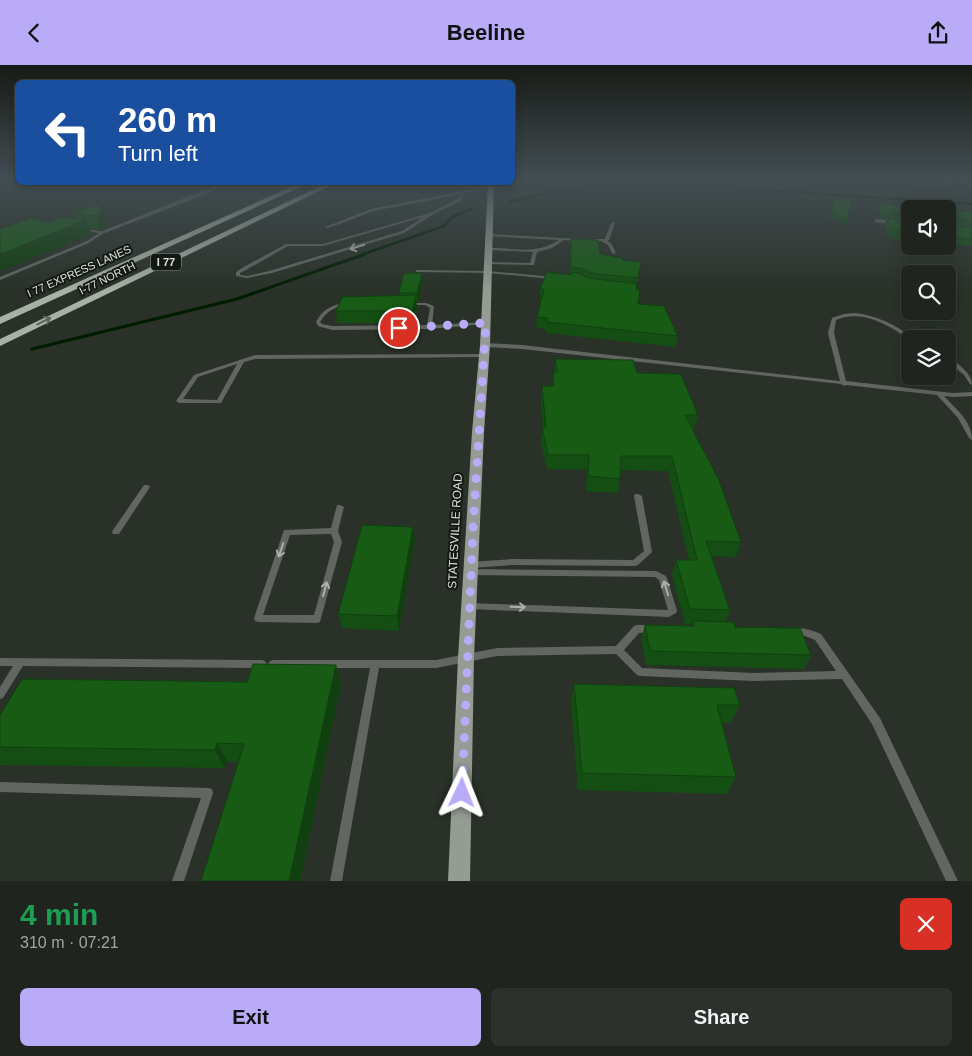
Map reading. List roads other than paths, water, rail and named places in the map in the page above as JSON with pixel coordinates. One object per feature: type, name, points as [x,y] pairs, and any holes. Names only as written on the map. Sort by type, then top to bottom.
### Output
[{"type":"highway","name":"I 77","points":[[0,311],[217,216]]},
{"type":"highway","name":"I 77 EXPRESS LANES","points":[[0,321],[230,216]]},
{"type":"highway","name":"I 77 EXPRESS LANES","points":[[0,332],[247,216]]},
{"type":"highway","name":"I-77 NORTH","points":[[0,343],[263,216]]},
{"type":"main road","name":"STATESVILLE ROAD","points":[[459,881],[466,658],[485,351],[490,216]]},
{"type":"street","points":[[104,232],[145,216]]},
{"type":"street","points":[[877,221],[901,223]]},
{"type":"lane","points":[[327,227],[344,223],[358,216]]},
{"type":"lane","points":[[424,216],[322,245],[287,245],[238,273],[238,276],[247,277],[403,232],[428,216]]},
{"type":"lane","points":[[603,241],[607,240],[613,223]]},
{"type":"lane","points":[[77,228],[104,232]]},
{"type":"lane","points":[[0,279],[88,242],[104,232]]},
{"type":"lane","points":[[489,235],[603,241],[610,244],[614,253]]},
{"type":"lane","points":[[489,249],[535,251],[551,247],[563,239]]},
{"type":"lane","points":[[488,263],[532,264],[535,251]]},
{"type":"lane","points":[[418,271],[488,272],[561,279]]},
{"type":"lane","points":[[356,303],[335,305],[327,309],[318,322],[325,327],[332,328],[429,327],[486,323]]},
{"type":"lane","points":[[400,304],[430,305],[432,307],[429,327]]},
{"type":"lane","points":[[844,384],[831,333],[834,319],[853,315],[878,319],[901,333]]},
{"type":"lane","points":[[242,361],[219,402],[179,401],[196,375],[242,361],[256,357],[485,351],[522,347],[938,394],[972,394]]},
{"type":"lane","points":[[956,367],[966,374],[972,383]]},
{"type":"lane","points":[[938,394],[961,417],[972,438]]},
{"type":"lane","points":[[116,531],[146,487]]},
{"type":"lane","points":[[471,569],[512,562],[635,563],[648,552],[638,496]]},
{"type":"lane","points":[[334,531],[287,532],[258,618],[317,619],[338,542],[334,531],[340,507]]},
{"type":"lane","points":[[469,605],[668,614],[673,611],[663,578],[656,574],[471,569]]},
{"type":"lane","points":[[618,650],[637,629],[661,629]]},
{"type":"lane","points":[[786,632],[806,632],[818,637],[876,721],[952,881]]},
{"type":"lane","points":[[0,662],[436,664],[497,652],[618,650],[640,672],[754,677],[844,675]]},
{"type":"lane","points":[[0,695],[20,663]]},
{"type":"lane","points":[[336,881],[375,664]]},
{"type":"lane","points":[[0,787],[208,793],[178,881]]},
{"type":"waterway","points":[[361,255],[444,226],[454,216]]},
{"type":"waterway","points":[[32,349],[237,299],[365,254]]}]
